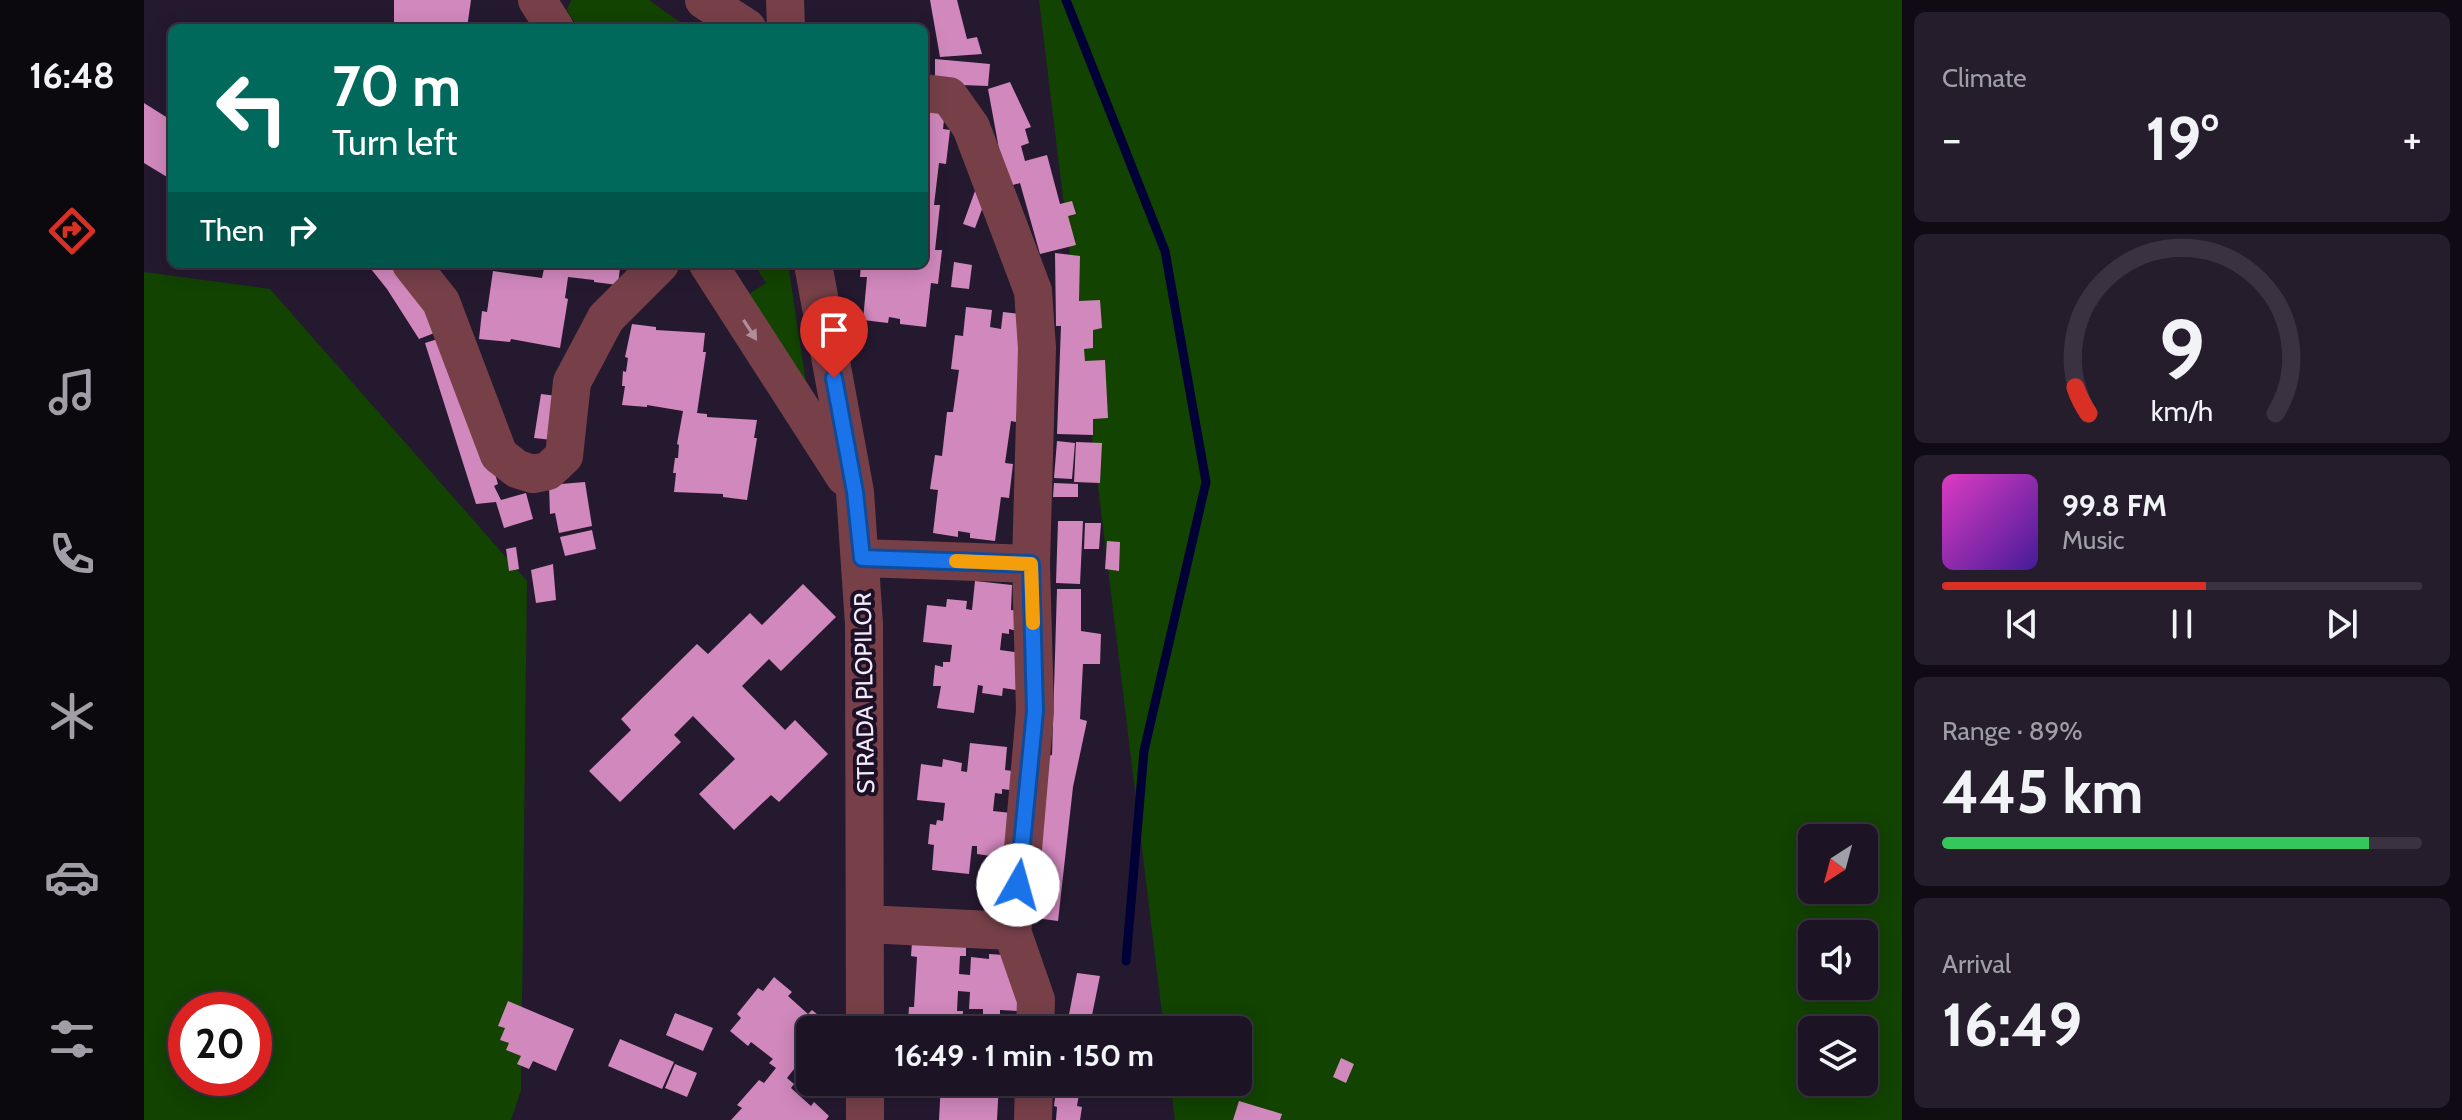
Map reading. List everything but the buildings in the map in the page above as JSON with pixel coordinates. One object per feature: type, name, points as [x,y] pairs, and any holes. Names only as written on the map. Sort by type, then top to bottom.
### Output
[{"type":"street","points":[[704,0],[741,24]]},
{"type":"street","points":[[785,0],[786,24]]},
{"type":"street","points":[[928,93],[949,96],[971,127],[1033,291],[1037,348],[1031,564],[1035,711],[1022,861],[1012,931],[1036,1000],[1035,1016]]},
{"type":"street","points":[[414,268],[441,302],[499,455],[517,469],[533,474],[548,471],[564,456],[572,382],[606,318],[656,268]]},
{"type":"street","points":[[711,268],[855,492]]},
{"type":"street","name":"STRADA PLOPILOR","points":[[814,268],[855,492],[862,558],[865,1016]]},
{"type":"street","points":[[862,558],[1031,564]]},
{"type":"street","points":[[865,924],[1012,931]]},
{"type":"street","points":[[865,1096],[865,1120]]},
{"type":"street","points":[[1033,1120],[1034,1096]]},
{"type":"green space","points":[[571,0],[649,0],[682,24],[576,24],[567,10]]},
{"type":"green space","points":[[1039,0],[1902,0],[1902,1120],[1175,1120],[1172,1096],[1252,1096],[1252,1016],[1162,1016]]},
{"type":"green space","points":[[757,268],[789,268],[807,390],[741,299],[766,283]]},
{"type":"green space","points":[[144,272],[270,289],[527,581],[521,1090],[511,1120],[144,1120]]},
{"type":"waterway","points":[[1066,0],[1165,251],[1206,482],[1144,751],[1126,961]]},
{"type":"slow traffic","points":[[956,561],[1031,564],[1033,623]]},
{"type":"route","points":[[834,378],[855,492],[862,558],[1031,564],[1035,711],[1018,885]]}]
